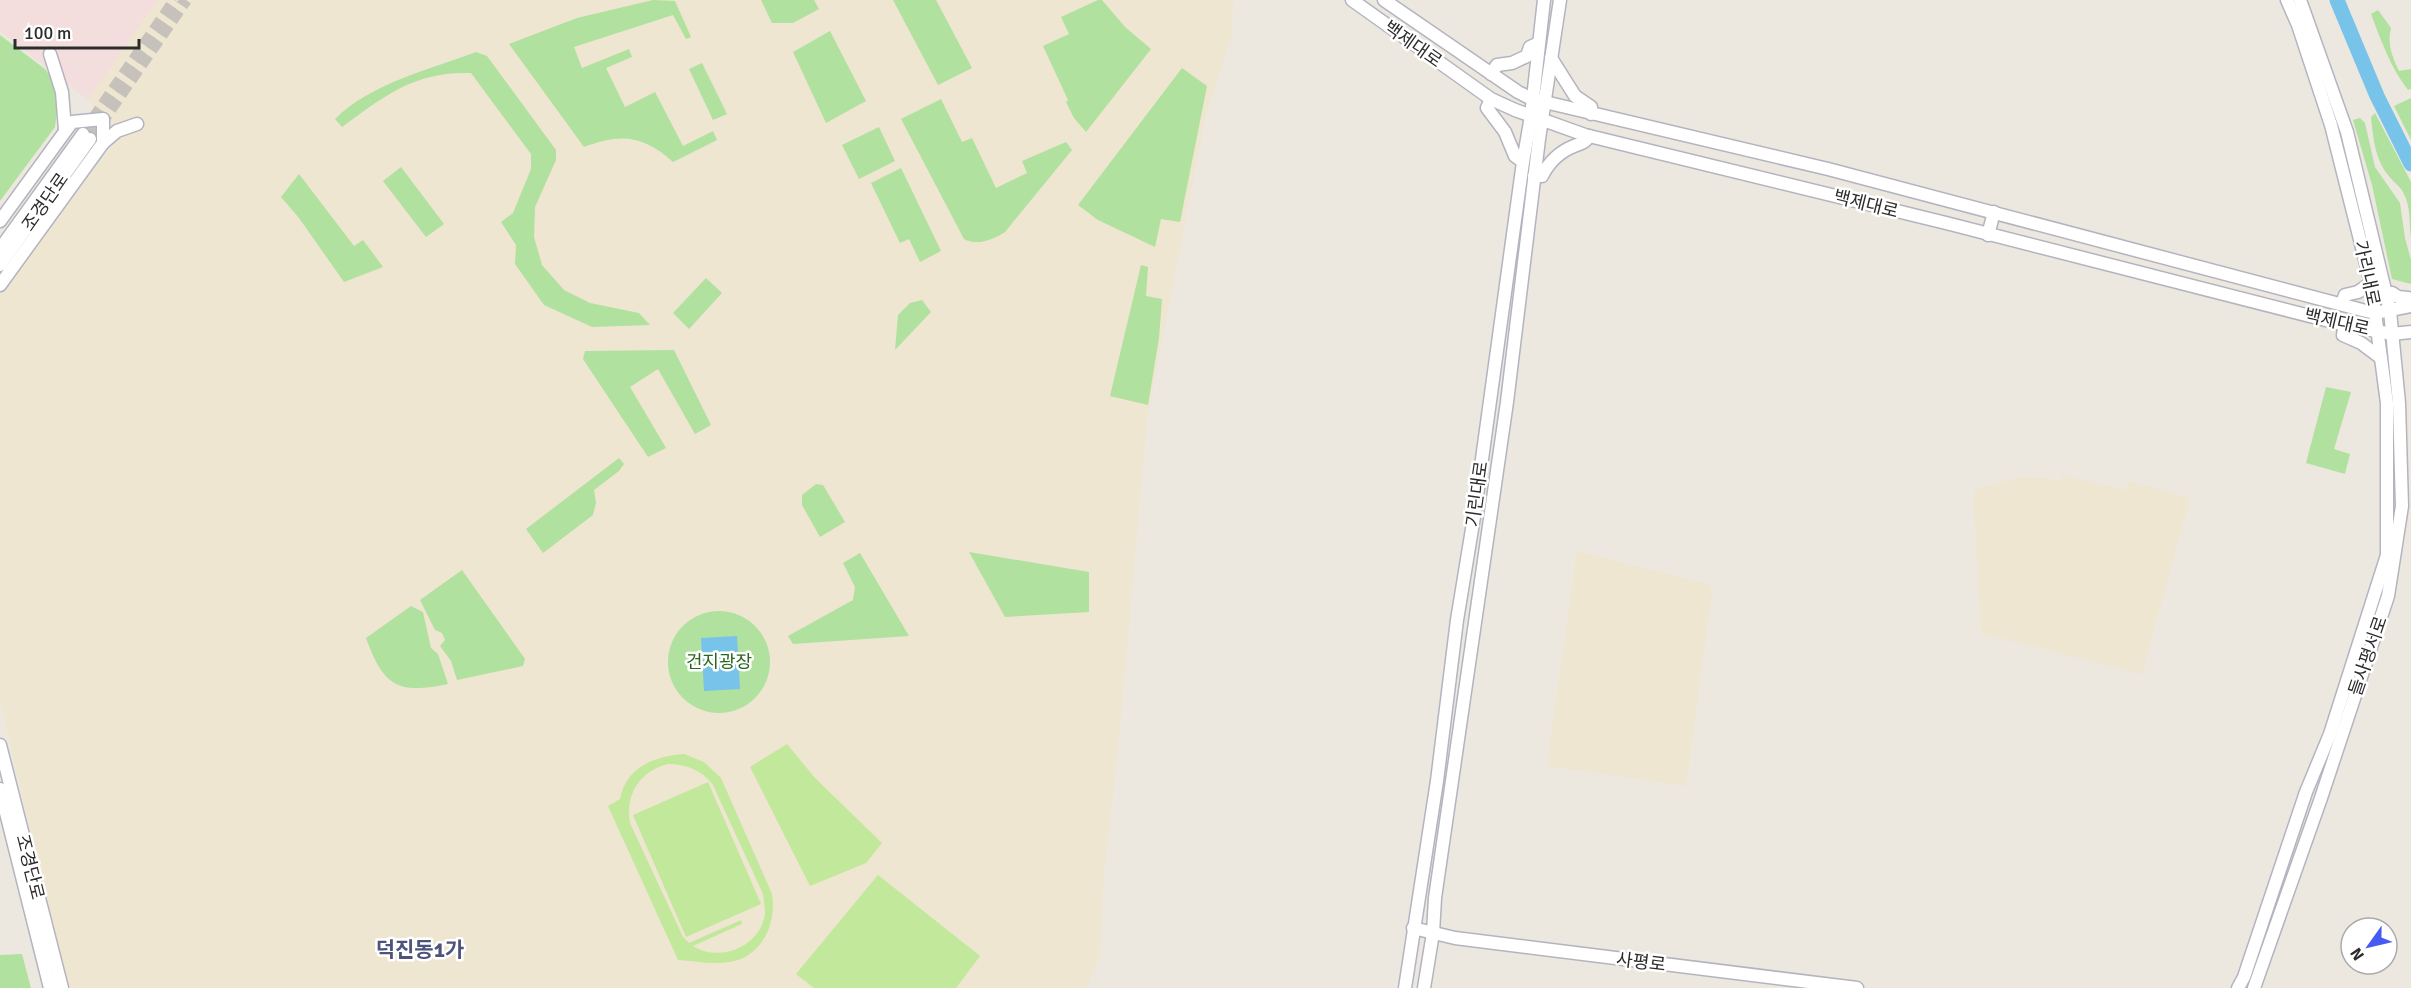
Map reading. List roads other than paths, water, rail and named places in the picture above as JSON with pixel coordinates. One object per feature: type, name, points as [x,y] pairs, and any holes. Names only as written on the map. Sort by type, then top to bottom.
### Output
[{"type":"street","name":"백제대로","points":[[1352,0],[1491,99],[1536,118],[1589,136],[2345,325],[2392,334],[2411,332]]},
{"type":"street","name":"백제대로","points":[[1384,0],[1491,74],[1538,101],[1828,169],[2375,313],[2411,306]]},
{"type":"street","name":"기린대로","points":[[1424,988],[1507,402],[1534,176],[1539,43],[1544,0]]},
{"type":"street","name":"기린대로","points":[[1538,101],[1551,58],[1560,0]]},
{"type":"street","name":"가리내로","points":[[2287,0],[2298,25],[2331,125],[2371,283],[2387,403],[2386,555]]},
{"type":"street","name":"가리내로","points":[[2300,0],[2347,132],[2390,310]]},
{"type":"street","points":[[1491,74],[1497,65],[1512,63],[1527,56],[1530,47],[1539,43]]},
{"type":"street","points":[[50,54],[62,92],[65,130]]},
{"type":"street","points":[[1551,58],[1575,96],[1592,107],[1591,114]]},
{"type":"street","points":[[1491,99],[1487,108],[1505,132],[1515,156],[1523,162]]},
{"type":"street","name":"기린대로","points":[[1405,988],[1437,781],[1457,620],[1474,518],[1523,162],[1536,118]]},
{"type":"street","points":[[0,221],[72,122],[103,119],[103,143]]},
{"type":"street","points":[[0,285],[103,143],[117,131],[137,124]]},
{"type":"street","name":"조경단로","points":[[0,249],[86,136],[0,265]]},
{"type":"street","points":[[1534,176],[1542,176],[1555,157],[1566,149],[1585,143],[1589,136]]},
{"type":"street","points":[[1988,235],[1994,212]]},
{"type":"street","points":[[2208,291],[2212,271]]},
{"type":"street","points":[[2342,304],[2345,295],[2358,292],[2371,283]]},
{"type":"street","points":[[2385,294],[2392,293],[2398,297],[2408,298],[2411,306]]},
{"type":"street","name":"들사평서로","points":[[2254,988],[2321,798],[2388,596],[2402,506],[2399,403],[2390,310]]},
{"type":"street","points":[[2345,325],[2343,335],[2361,343],[2381,358]]},
{"type":"street","name":"들사평서로","points":[[2238,988],[2248,965],[2306,792],[2330,734],[2386,555]]},
{"type":"street","name":"조경단로","points":[[0,745],[62,988]]},
{"type":"street","name":"조경단로","points":[[0,789],[50,988]]},
{"type":"street","points":[[1414,921],[1430,936]]},
{"type":"street","name":"사평로","points":[[1430,936],[1671,974],[1799,988]]},
{"type":"street","name":"사평로","points":[[1430,936],[1857,988]]},
{"type":"water","points":[[737,636],[740,689],[704,691],[701,638]]},
{"type":"waterway","points":[[2337,0],[2377,96],[2411,164]]},
{"type":"tunnel","points":[[83,134],[175,0]]},
{"type":"tunnel","points":[[90,139],[186,0]]},
{"type":"district","name":"덕진동1가","points":[[420,950]]},
{"type":"park label","name":"건지광장","points":[[719,662]]}]
